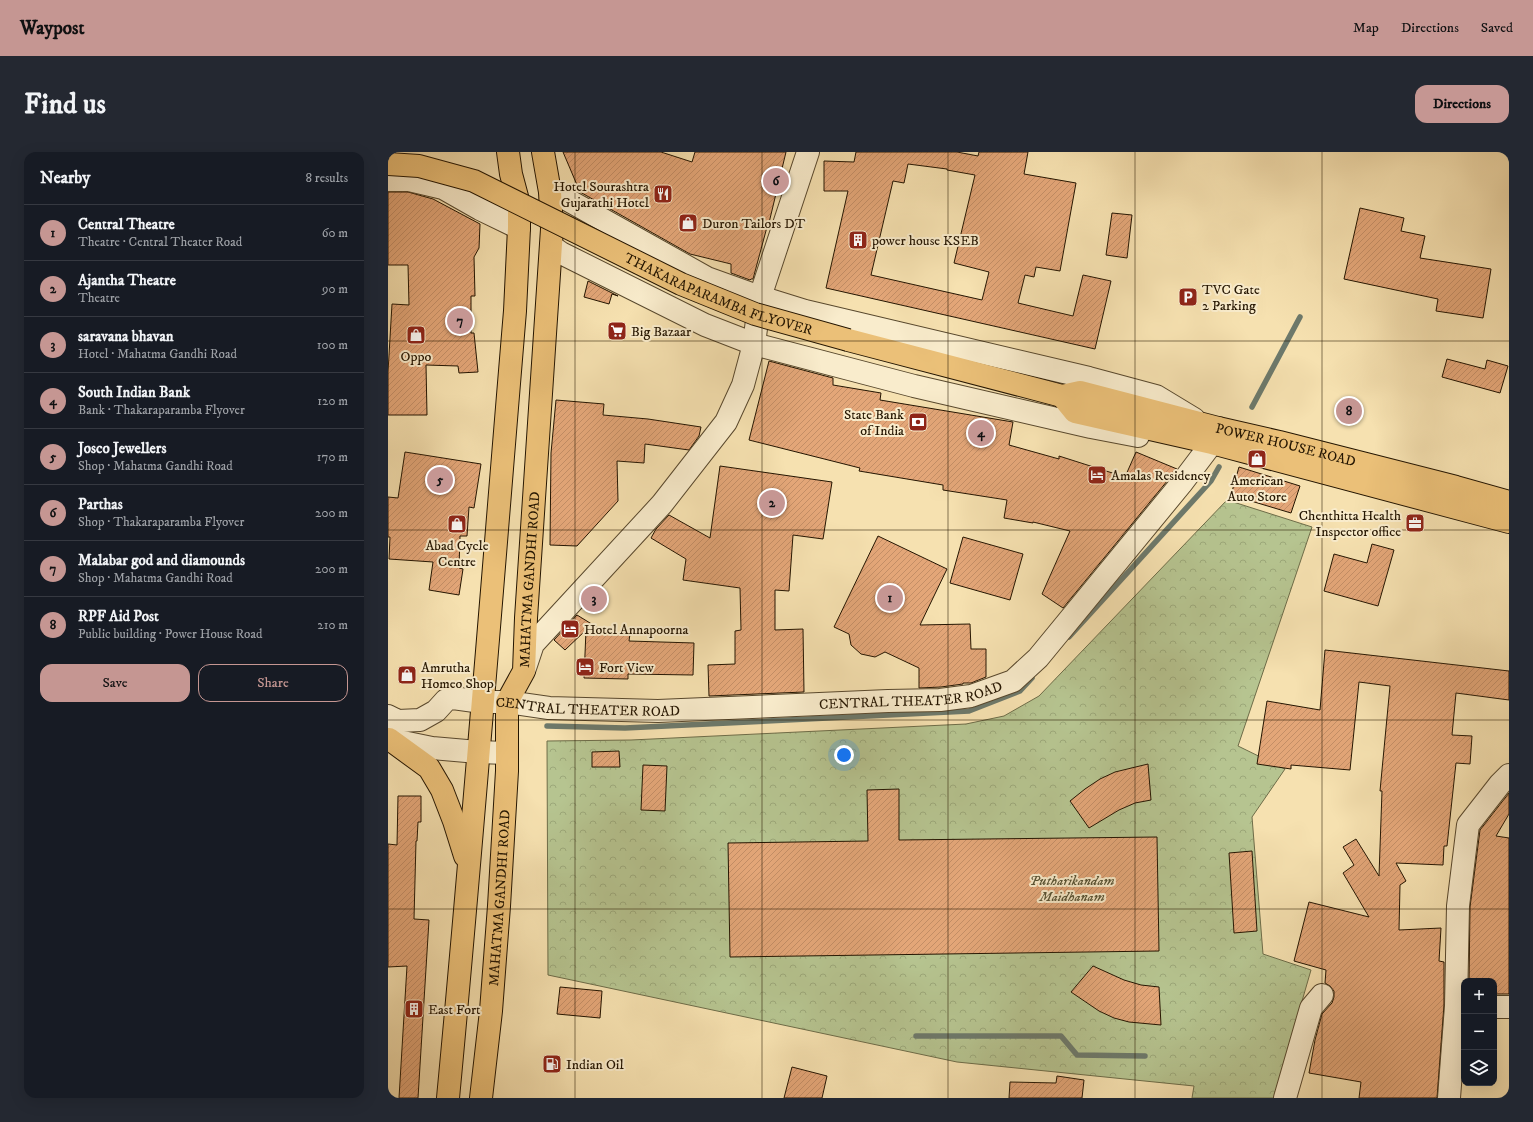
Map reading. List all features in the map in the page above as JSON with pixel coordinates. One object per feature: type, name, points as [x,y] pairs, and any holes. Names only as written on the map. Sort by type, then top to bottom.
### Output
[{"type":"main road","points":[[448,1098],[469,869],[515,312],[519,204],[511,174],[508,152]]},
{"type":"main road","name":"MAHATMA GANDHI ROAD","points":[[481,1098],[492,1003],[505,811],[507,753],[506,702],[524,671],[526,618],[552,228],[550,190],[543,152]]},
{"type":"main road","name":"THAKARAPARAMBA FLYOVER","points":[[388,164],[419,166],[474,181],[681,284],[755,314],[1062,396]]},
{"type":"main road","name":"POWER HOUSE ROAD","points":[[1062,396],[1080,392],[1206,434],[1279,442],[1361,462],[1509,502]]},
{"type":"main road","points":[[1206,434],[1509,522]]},
{"type":"main road","points":[[389,739],[429,768],[442,790],[454,821],[469,869]]},
{"type":"street","points":[[524,671],[533,644],[662,504],[726,422],[743,385],[754,344],[760,297],[808,152]]},
{"type":"street","points":[[388,180],[409,180],[443,188],[480,209],[519,228]]},
{"type":"street","points":[[550,190],[706,278],[760,297],[805,310],[1089,378],[1156,396],[1206,434]]},
{"type":"street","points":[[550,246],[639,293],[705,325],[754,344],[914,386],[1091,428],[1157,440],[1206,434]]},
{"type":"street","name":"CENTRAL THEATER ROAD","points":[[388,716],[398,720],[420,720],[436,711],[446,700],[453,698],[482,702],[506,702],[549,708],[658,711],[888,700],[940,700],[971,696],[1013,681],[1038,658],[1181,484],[1206,434]]},
{"type":"street","points":[[389,739],[432,748],[507,753]]},
{"type":"street","points":[[1449,1098],[1460,1006],[1458,906],[1468,825],[1500,784],[1509,776]]},
{"type":"street","points":[[1285,1098],[1311,1008],[1322,995]]},
{"type":"street","points":[[1497,1007],[1509,1008]]},
{"type":"green space","name":"Putharikandam Maidhanam","points":[[1227,500],[1312,527],[1238,746],[1285,769],[1252,817],[1263,954],[1311,970],[1274,1098],[1192,1098],[1194,1086],[957,1062],[548,975],[547,741],[631,740],[966,724],[1004,716],[1039,696]]},
{"type":"building","points":[[563,152],[661,152],[692,162],[695,152],[786,152],[768,227],[753,279],[750,280],[731,273],[731,264],[690,254],[580,192]]},
{"type":"building","points":[[856,152],[957,152],[978,156],[979,152],[1028,152],[1024,174],[1076,183],[1060,271],[1036,267],[1034,277],[1025,275],[1018,303],[1073,316],[1083,275],[1111,281],[1095,349],[826,288],[848,191],[824,191],[824,161],[854,162]],"holes":[[[908,164],[947,169],[975,175],[954,263],[989,272],[982,300],[871,275],[893,181],[904,183]]]},
{"type":"building","points":[[388,192],[408,192],[433,199],[480,224],[479,248],[474,257],[475,296],[471,296],[471,333],[474,333],[478,372],[459,373],[458,366],[426,365],[427,415],[388,415],[388,372],[392,304],[409,305],[408,265],[388,265]]},
{"type":"building","points":[[1360,208],[1404,218],[1401,231],[1425,236],[1420,258],[1491,269],[1483,318],[1436,311],[1438,299],[1344,279]]},
{"type":"building","points":[[1112,213],[1132,215],[1127,258],[1106,255]]},
{"type":"building","points":[[588,281],[618,296],[612,294],[609,304],[584,297]]},
{"type":"building","points":[[1447,359],[1485,369],[1487,360],[1508,366],[1500,393],[1442,377]]},
{"type":"building","points":[[769,361],[833,378],[833,385],[881,393],[880,400],[1013,422],[1009,445],[1059,459],[1059,456],[1125,477],[1136,452],[1177,469],[1063,608],[1042,594],[1070,531],[1033,522],[1004,518],[1007,500],[943,490],[943,485],[859,471],[860,468],[749,440]]},
{"type":"building","points":[[556,400],[604,404],[603,415],[648,419],[701,427],[699,436],[689,450],[645,444],[644,463],[617,461],[618,501],[577,546],[550,545],[551,453]]},
{"type":"building","points":[[405,452],[481,464],[474,508],[469,507],[467,536],[460,536],[459,568],[463,569],[459,595],[429,590],[433,562],[389,559],[390,537],[388,537],[388,497],[398,498]]},
{"type":"building","points":[[720,466],[832,482],[823,539],[793,535],[789,591],[775,590],[775,630],[803,629],[804,692],[709,696],[708,665],[735,664],[735,631],[741,630],[740,588],[683,580],[686,559],[651,538],[656,529],[669,515],[710,538]]},
{"type":"building","points":[[1239,467],[1300,486],[1291,513],[1231,495]]},
{"type":"building","points":[[878,536],[947,569],[920,625],[970,624],[971,649],[986,649],[986,677],[971,683],[919,688],[919,668],[885,652],[875,657],[861,654],[851,645],[849,634],[834,627]]},
{"type":"building","points":[[963,537],[1023,554],[1010,600],[950,583]]},
{"type":"building","points":[[1372,544],[1394,550],[1378,606],[1324,591],[1334,554],[1367,563]]},
{"type":"building","points":[[577,615],[608,634],[630,634],[629,641],[694,643],[693,675],[628,674],[628,679],[584,678],[586,630],[565,650],[554,640]]},
{"type":"building","points":[[1325,650],[1509,671],[1509,700],[1456,693],[1452,735],[1472,736],[1470,764],[1456,763],[1447,846],[1444,846],[1443,865],[1396,863],[1406,881],[1400,885],[1399,930],[1441,928],[1439,961],[1444,962],[1444,1005],[1437,1098],[1359,1098],[1361,1082],[1309,1073],[1315,1040],[1322,1014],[1332,1003],[1334,991],[1325,983],[1326,970],[1294,961],[1309,902],[1369,917],[1343,873],[1354,865],[1343,847],[1356,839],[1379,876],[1382,791],[1380,791],[1390,686],[1359,682],[1350,770],[1291,765],[1291,769],[1257,764],[1267,701],[1320,710]]},
{"type":"building","points":[[619,751],[620,767],[592,767],[592,752]]},
{"type":"building","points":[[1148,764],[1151,800],[1135,803],[1119,810],[1089,828],[1070,801],[1100,779],[1115,772]]},
{"type":"building","points":[[643,765],[667,766],[665,811],[641,810]]},
{"type":"building","points":[[899,789],[899,840],[1157,837],[1159,951],[730,957],[728,843],[868,841],[867,790]]},
{"type":"building","points":[[1509,793],[1509,814],[1496,836],[1509,838],[1509,994],[1497,994],[1497,978],[1469,978],[1470,907],[1480,830]]},
{"type":"building","points":[[398,796],[421,796],[421,822],[418,822],[416,841],[414,919],[429,920],[418,1098],[399,1098],[407,966],[388,967],[388,844],[397,845]]},
{"type":"building","points":[[1252,851],[1257,931],[1234,933],[1229,853]]},
{"type":"building","points":[[1093,966],[1124,980],[1141,985],[1159,987],[1161,1025],[1129,1022],[1114,1018],[1099,1011],[1071,992]]},
{"type":"building","points":[[560,987],[602,991],[600,1018],[557,1014]]},
{"type":"building","points":[[792,1067],[827,1076],[822,1098],[784,1098]]},
{"type":"building","points":[[1057,1076],[1084,1080],[1082,1098],[1009,1098],[1010,1082],[1056,1083]]},
{"type":"waterway","points":[[1252,407],[1300,317]]},
{"type":"waterway","points":[[1069,637],[1211,481],[1219,467]]},
{"type":"waterway","points":[[547,726],[625,728],[969,711],[1020,691],[1032,678]]},
{"type":"waterway","points":[[916,1036],[1061,1036],[1077,1055],[1145,1056]]},
{"type":"place","name":"Parthas","points":[[776,181]]},
{"type":"place","name":"Hotel Sourashtra Gujarathi Hotel","points":[[663,194]]},
{"type":"place","name":"Duron Tailors DT","points":[[688,223]]},
{"type":"place","name":"power house KSEB","points":[[858,240]]},
{"type":"place","name":"TVC Gate 2 Parking","points":[[1188,297]]},
{"type":"place","name":"Malabar god and diamounds","points":[[460,321]]},
{"type":"place","name":"Big Bazaar","points":[[617,331]]},
{"type":"place","name":"Oppo","points":[[416,335]]},
{"type":"place","name":"RPF Aid Post","points":[[1349,411]]},
{"type":"place","name":"State Bank of India","points":[[918,422]]},
{"type":"place","name":"South Indian Bank","points":[[981,433]]},
{"type":"place","name":"American Auto Store","points":[[1257,459]]},
{"type":"place","name":"Amalas Residency","points":[[1097,475]]},
{"type":"place","name":"Josco Jewellers","points":[[440,480]]},
{"type":"place","name":"Ajantha Theatre","points":[[772,503]]},
{"type":"place","name":"Chenthitta Health Inspector office","points":[[1415,523]]},
{"type":"place","name":"Abad Cycle Centre","points":[[457,524]]},
{"type":"place","name":"Central Theatre","points":[[890,598]]},
{"type":"place","name":"saravana bhavan","points":[[594,599]]},
{"type":"place","name":"Hotel Annapoorna","points":[[570,629]]},
{"type":"place","name":"Fort View","points":[[585,667]]},
{"type":"place","name":"Amrutha Homeo Shop","points":[[407,675]]},
{"type":"place","name":"East Fort","points":[[414,1009]]},
{"type":"place","name":"Indian Oil","points":[[552,1064]]}]
